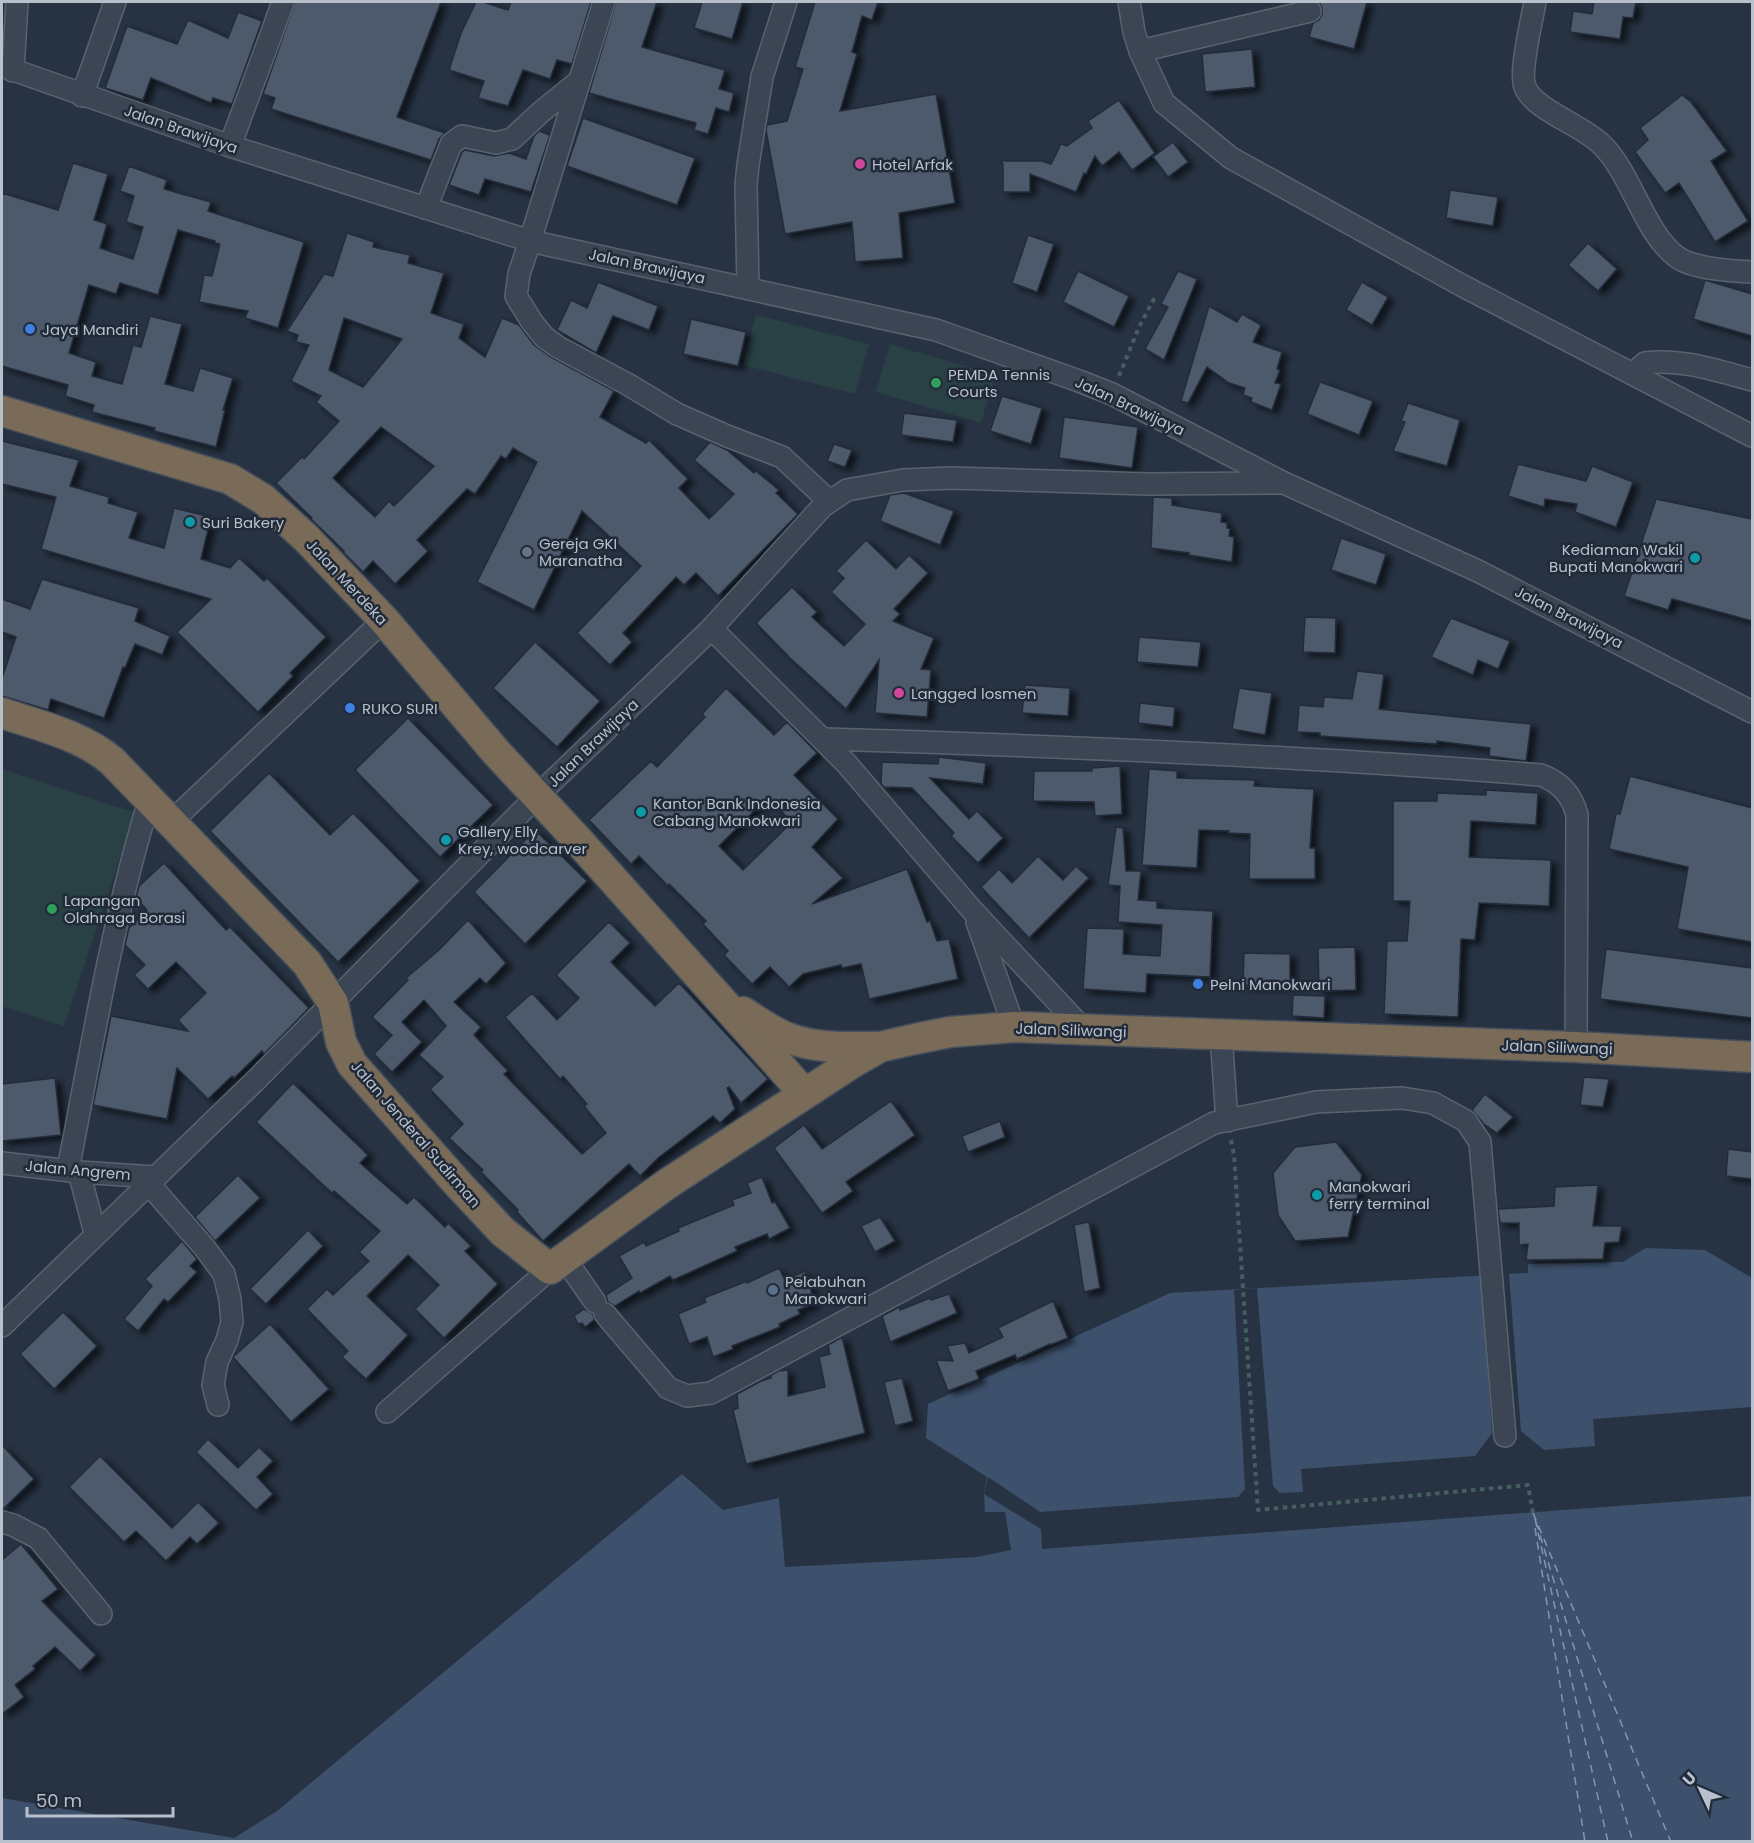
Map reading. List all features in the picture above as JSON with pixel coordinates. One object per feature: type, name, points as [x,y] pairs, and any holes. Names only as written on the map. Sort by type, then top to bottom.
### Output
[{"type":"highway","name":"Jalan Merdeka","points":[[2,411],[230,479],[263,498],[306,538],[384,620],[474,728],[537,796]]},
{"type":"highway","name":"Jalan Jenderal Sudirman","points":[[2,713],[74,738],[99,750],[112,761],[308,963],[333,1004],[341,1042],[352,1064],[459,1185],[503,1232],[557,1264]]},
{"type":"highway","points":[[537,796],[804,1094],[667,1184],[557,1264]]},
{"type":"highway","points":[[715,994],[773,1031],[789,1038],[815,1046],[880,1047]]},
{"type":"highway","name":"Jalan Siliwangi","points":[[804,1094],[880,1047],[950,1032],[1014,1027],[1576,1047],[1752,1057]]},
{"type":"street","points":[[7,69],[17,2]]},
{"type":"street","points":[[82,96],[115,2]]},
{"type":"street","points":[[230,146],[283,2]]},
{"type":"street","points":[[604,2],[519,274],[516,296],[544,337],[558,347],[677,414],[782,457],[829,501]]},
{"type":"street","points":[[748,287],[746,185],[748,165],[762,77],[786,2]]},
{"type":"street","points":[[1129,2],[1140,51],[1164,104],[1231,158],[1463,286],[1752,436]]},
{"type":"street","points":[[1535,2],[1523,72],[1525,87],[1529,94],[1539,104],[1587,132],[1603,146],[1661,240],[1675,255],[1693,264],[1752,272]]},
{"type":"street","points":[[1140,51],[1310,11]]},
{"type":"street","name":"Jalan Brawijaya","points":[[7,69],[230,146],[530,241],[936,330],[1112,394],[1284,483],[1468,566],[1752,712]]},
{"type":"street","points":[[426,208],[451,144],[462,136],[496,143],[512,140],[541,112],[578,82]]},
{"type":"street","points":[[1634,373],[1645,363],[1671,362],[1752,380]]},
{"type":"street","points":[[1209,483],[1218,448]]},
{"type":"street","name":"Jalan Brawijaya","points":[[2,1326],[95,1233],[333,1004],[537,796],[712,629],[829,501],[847,490],[903,480],[952,478],[1148,484],[1284,483]]},
{"type":"street","points":[[171,822],[384,620]]},
{"type":"street","points":[[712,629],[824,739],[972,910],[1085,1030]]},
{"type":"street","points":[[824,739],[1111,749],[1426,766],[1541,775],[1549,778],[1565,790],[1571,798],[1577,815],[1576,1047]]},
{"type":"street","points":[[95,1233],[74,1171],[115,926],[130,862],[149,801]]},
{"type":"street","points":[[972,910],[994,965],[1014,1027]]},
{"type":"street","points":[[1221,1034],[1227,1121]]},
{"type":"street","points":[[387,1412],[557,1264],[600,1308],[668,1388],[687,1396],[711,1393],[1214,1123],[1316,1102],[1402,1098],[1433,1103],[1466,1121],[1480,1142],[1505,1436]]},
{"type":"street","name":"Jalan Angrem","points":[[2,1162],[151,1180]]},
{"type":"street","points":[[151,1180],[224,1274],[230,1299],[232,1322],[218,1362],[213,1385],[218,1405]]},
{"type":"street","points":[[2,1522],[38,1538],[101,1614]]},
{"type":"path","points":[[1112,394],[1139,327],[1156,295]]},
{"type":"path","points":[[1227,1121],[1234,1155],[1258,1510],[1528,1485],[1533,1513]]},
{"type":"green space","points":[[756,315],[869,344],[855,394],[743,365]]},
{"type":"green space","name":"PEMDA Tennis Courts","points":[[890,344],[995,375],[981,423],[876,392]]},
{"type":"green space","name":"Lapangan Olahraga Borasi","points":[[2,769],[135,813],[64,1026],[2,1006]]},
{"type":"water","points":[[1646,1248],[1705,1250],[1752,1278],[1752,1841],[2,1842],[2,1798],[234,1838],[277,1811],[682,1474],[723,1510],[779,1498],[785,1567],[977,1557],[1011,1550],[1005,1512],[985,1512],[984,1494],[987,1477],[926,1438],[928,1404],[1170,1293],[1528,1273],[1528,1264],[1623,1262]]},
{"type":"pier","points":[[1509,1274],[1521,1431],[1544,1450],[1595,1446],[1593,1419],[1752,1407],[1752,1496],[1042,1549],[1041,1529],[984,1494],[988,1477],[1040,1512],[1238,1497],[1245,1489],[1234,1290],[1257,1288],[1273,1486],[1280,1493],[1303,1492],[1301,1469],[1475,1456],[1492,1433],[1481,1275]]},
{"type":"building","points":[[295,2],[441,2],[397,117],[445,133],[439,139],[431,160],[271,109],[275,98],[263,94]]},
{"type":"building","points":[[476,2],[508,10],[511,2],[591,2],[572,64],[557,60],[550,79],[523,70],[508,106],[478,98],[484,81],[449,70],[461,33]]},
{"type":"building","points":[[616,2],[657,2],[642,47],[725,70],[719,89],[734,93],[729,112],[716,108],[708,134],[694,130],[696,123],[589,93]]},
{"type":"building","points":[[702,2],[743,2],[732,39],[694,28]]},
{"type":"building","name":"Hotel Arfak","points":[[815,2],[878,2],[872,20],[862,16],[852,52],[857,54],[840,111],[936,94],[955,203],[899,213],[903,258],[855,262],[852,222],[785,234],[766,130],[767,125],[787,121],[803,69],[795,67]]},
{"type":"building","points":[[1319,2],[1367,2],[1354,49],[1309,37],[1313,23],[1319,20],[1322,14]]},
{"type":"building","points":[[1594,2],[1636,2],[1633,18],[1623,17],[1620,39],[1570,32],[1573,11],[1592,14]]},
{"type":"building","points":[[238,12],[262,21],[232,104],[213,98],[211,103],[151,78],[143,100],[105,88],[127,26],[177,44],[188,20],[228,38]]},
{"type":"building","points":[[1252,49],[1255,87],[1205,92],[1202,54]]},
{"type":"building","points":[[1682,95],[1691,102],[1727,151],[1711,161],[1748,221],[1715,242],[1679,183],[1665,193],[1635,152],[1648,140],[1640,128]]},
{"type":"building","points":[[1119,100],[1155,153],[1132,170],[1119,152],[1102,166],[1095,156],[1076,192],[1030,174],[1030,192],[1003,192],[1003,164],[1000,161],[1042,161],[1051,164],[1061,144],[1067,146],[1092,128],[1088,121]]},
{"type":"building","points":[[583,118],[695,158],[677,205],[567,166]]},
{"type":"building","points":[[539,131],[550,135],[531,192],[485,179],[479,195],[449,185],[462,152],[465,150],[494,156],[509,153],[526,159],[534,136]]},
{"type":"building","points":[[1173,142],[1188,162],[1168,177],[1153,157]]},
{"type":"building","points":[[73,163],[108,174],[94,220],[107,224],[100,248],[133,259],[143,227],[126,222],[134,196],[120,191],[129,166],[167,180],[164,189],[211,202],[208,211],[304,242],[278,328],[245,318],[248,311],[199,302],[204,275],[212,276],[220,244],[178,230],[158,295],[120,283],[116,294],[89,285],[69,353],[96,362],[92,376],[122,384],[133,345],[141,347],[150,316],[182,324],[165,384],[193,391],[200,368],[233,378],[223,410],[225,410],[216,447],[92,412],[94,405],[65,396],[68,385],[2,366],[2,193],[58,210]]},
{"type":"building","points":[[1450,190],[1498,197],[1493,226],[1446,218]]},
{"type":"building","points":[[347,233],[374,242],[373,247],[410,255],[408,263],[444,273],[431,313],[464,324],[459,338],[485,357],[502,318],[519,325],[534,345],[551,357],[614,391],[600,417],[646,443],[649,440],[688,479],[679,488],[709,519],[734,494],[694,460],[710,442],[727,450],[754,473],[756,471],[779,490],[776,493],[798,514],[718,596],[696,573],[684,585],[676,577],[623,633],[632,642],[610,665],[577,633],[641,566],[582,511],[534,610],[477,582],[537,462],[513,448],[506,459],[501,456],[475,494],[467,489],[417,540],[428,551],[395,584],[373,561],[363,572],[276,483],[302,457],[304,459],[339,421],[316,402],[321,396],[291,381],[309,345],[296,342],[298,335],[287,331],[324,274],[333,276]],"holes":[[[344,318],[402,339],[363,387],[329,370]],[[381,427],[434,466],[394,506],[389,501],[375,517],[333,478]]]},
{"type":"building","points":[[1028,235],[1054,244],[1037,292],[1012,283]]},
{"type":"building","points":[[1588,243],[1617,269],[1598,291],[1568,265]]},
{"type":"building","points":[[1078,271],[1129,296],[1114,327],[1063,302]]},
{"type":"building","points":[[1178,271],[1197,279],[1164,360],[1145,349],[1168,307],[1161,304]]},
{"type":"building","points":[[1705,280],[1752,294],[1752,336],[1693,319]]},
{"type":"building","points":[[598,282],[658,306],[649,330],[613,316],[596,353],[557,330],[571,300],[587,308]]},
{"type":"building","points":[[1362,282],[1388,297],[1372,325],[1346,310]]},
{"type":"building","points":[[1209,306],[1237,322],[1242,314],[1261,325],[1253,342],[1282,352],[1277,369],[1280,370],[1275,383],[1281,384],[1272,410],[1251,402],[1252,398],[1243,395],[1245,388],[1229,383],[1207,367],[1188,403],[1181,401]]},
{"type":"building","points":[[691,319],[746,332],[738,366],[683,354]]},
{"type":"building","points":[[1320,382],[1373,401],[1359,435],[1307,414]]},
{"type":"building","points":[[1002,396],[1042,408],[1031,444],[990,431]]},
{"type":"building","points":[[1408,403],[1460,420],[1447,466],[1393,451],[1405,422],[1401,421]]},
{"type":"building","points":[[904,413],[957,420],[953,442],[901,435]]},
{"type":"building","points":[[1064,417],[1138,427],[1132,468],[1059,458]]},
{"type":"building","points":[[2,441],[79,460],[70,486],[109,497],[108,503],[138,512],[129,538],[164,548],[174,508],[211,517],[201,559],[230,568],[239,558],[264,581],[267,578],[326,637],[290,673],[293,676],[258,712],[177,632],[211,599],[41,549],[56,497],[2,484]]},
{"type":"building","points":[[834,444],[852,450],[845,467],[827,461]]},
{"type":"building","points":[[1518,464],[1586,481],[1592,466],[1633,482],[1616,527],[1575,512],[1577,504],[1545,499],[1544,507],[1508,496]]},
{"type":"building","points":[[904,493],[954,511],[940,545],[880,521],[890,495]]},
{"type":"building","points":[[1153,497],[1172,498],[1172,505],[1222,513],[1221,522],[1227,523],[1227,528],[1230,529],[1229,536],[1234,537],[1232,562],[1151,548]]},
{"type":"building","name":"Kediaman Wakil Bupati Manokwari","points":[[1656,499],[1752,519],[1752,621],[1672,599],[1668,610],[1624,596]]},
{"type":"building","points":[[1341,538],[1386,554],[1376,585],[1331,570]]},
{"type":"building","points":[[866,540],[896,569],[909,555],[928,573],[894,609],[900,614],[893,621],[934,638],[921,669],[931,670],[927,717],[875,713],[879,660],[846,709],[790,658],[756,623],[792,587],[817,612],[812,617],[844,646],[865,624],[831,592],[844,578],[836,571]]},
{"type":"building","points":[[42,579],[139,608],[135,621],[170,636],[162,655],[135,644],[125,668],[123,667],[104,718],[51,699],[48,710],[2,696],[2,678],[16,637],[2,632],[2,599],[30,609]]},
{"type":"building","points":[[1305,617],[1336,618],[1335,653],[1303,652]]},
{"type":"building","points":[[1451,618],[1510,641],[1498,669],[1478,660],[1473,675],[1431,657]]},
{"type":"building","points":[[1139,637],[1201,642],[1198,667],[1137,662]]},
{"type":"building","points":[[535,642],[600,701],[557,747],[493,688]]},
{"type":"building","points":[[1357,671],[1384,674],[1379,709],[1531,724],[1526,761],[1489,756],[1490,748],[1437,741],[1437,744],[1320,736],[1320,733],[1297,732],[1299,705],[1323,707],[1324,697],[1352,699]]},
{"type":"building","points":[[1025,685],[1070,688],[1068,716],[1022,713]]},
{"type":"building","points":[[726,688],[774,735],[787,722],[817,753],[794,775],[838,819],[812,847],[843,878],[812,904],[907,869],[927,922],[930,921],[937,941],[949,939],[958,979],[869,999],[861,964],[842,968],[841,965],[803,974],[789,987],[770,967],[752,984],[724,955],[728,951],[703,924],[706,921],[669,884],[668,886],[639,856],[631,864],[589,820],[651,761],[657,767],[705,717],[702,714]],"holes":[[[770,800],[792,822],[743,870],[719,846],[761,804],[764,806]]]},
{"type":"building","points":[[1239,688],[1272,693],[1265,735],[1232,729]]},
{"type":"building","points":[[1140,703],[1175,707],[1173,727],[1138,723]]},
{"type":"building","points":[[408,718],[493,805],[440,857],[355,770]]},
{"type":"building","points":[[939,757],[986,763],[983,784],[930,778],[969,819],[977,811],[1003,838],[978,863],[951,836],[954,833],[912,788],[884,787],[881,784],[882,762],[938,764]]},
{"type":"building","points":[[1120,766],[1122,814],[1095,816],[1094,802],[1033,801],[1034,771],[1092,771],[1092,768]]},
{"type":"building","points":[[1149,769],[1177,771],[1177,778],[1255,780],[1254,786],[1314,789],[1310,848],[1315,848],[1315,879],[1249,879],[1250,834],[1228,833],[1229,831],[1199,830],[1197,868],[1142,865]]},
{"type":"building","points":[[269,773],[330,835],[353,813],[420,881],[338,962],[210,831]]},
{"type":"building","points":[[1630,776],[1752,808],[1752,942],[1677,929],[1688,867],[1609,849],[1616,814],[1620,814]]},
{"type":"building","points":[[1486,790],[1538,793],[1536,825],[1471,821],[1469,857],[1551,860],[1549,906],[1479,903],[1475,940],[1461,939],[1458,1017],[1384,1014],[1387,941],[1407,941],[1410,901],[1393,901],[1393,801],[1437,801],[1437,793],[1486,795]]},
{"type":"building","points":[[1116,827],[1123,828],[1126,871],[1141,871],[1138,900],[1157,901],[1157,908],[1213,911],[1210,977],[1147,974],[1146,993],[1083,989],[1087,928],[1124,929],[1123,954],[1160,956],[1162,925],[1118,922],[1120,886],[1108,885]]},
{"type":"building","points":[[535,830],[587,881],[525,944],[474,892]]},
{"type":"building","points":[[1038,856],[1063,880],[1076,866],[1089,878],[1029,938],[981,887],[999,869],[1012,883]]},
{"type":"building","points":[[164,863],[226,930],[230,927],[309,1008],[264,1054],[262,1051],[208,1099],[177,1068],[167,1119],[93,1105],[111,1016],[188,1031],[178,1020],[206,993],[176,962],[148,989],[134,975],[145,965],[125,945],[129,928],[147,910],[136,898],[139,886]]},
{"type":"building","points":[[468,920],[506,963],[486,984],[480,978],[454,1002],[481,1027],[474,1035],[508,1071],[504,1074],[582,1154],[606,1133],[584,1106],[587,1104],[563,1076],[560,1079],[505,1017],[532,993],[557,1020],[579,998],[556,975],[609,922],[630,943],[611,962],[655,1006],[679,983],[768,1079],[741,1103],[729,1087],[727,1088],[735,1109],[720,1123],[713,1116],[658,1158],[640,1176],[629,1164],[543,1241],[517,1212],[518,1210],[481,1172],[483,1170],[449,1138],[463,1124],[430,1089],[443,1077],[419,1055],[446,1026],[424,1000],[402,1022],[422,1042],[392,1072],[374,1054],[392,1035],[372,1017],[408,980],[406,978],[439,950]]},
{"type":"building","points":[[1355,947],[1356,990],[1319,991],[1318,948]]},
{"type":"building","points":[[1606,949],[1752,968],[1752,1018],[1600,999]]},
{"type":"building","points":[[1244,953],[1290,954],[1290,986],[1243,985]]},
{"type":"building","points":[[1293,995],[1325,996],[1324,1018],[1292,1016]]},
{"type":"building","points":[[1584,1077],[1609,1079],[1603,1107],[1580,1105]]},
{"type":"building","points":[[55,1078],[61,1135],[2,1141],[2,1084]]},
{"type":"building","points":[[293,1083],[368,1155],[360,1163],[407,1204],[414,1197],[445,1227],[448,1223],[471,1246],[465,1251],[498,1284],[444,1338],[415,1309],[439,1285],[408,1255],[367,1296],[408,1335],[366,1379],[342,1357],[348,1351],[307,1309],[327,1289],[333,1295],[369,1261],[359,1252],[380,1231],[334,1191],[332,1193],[256,1122]]},
{"type":"building","points":[[1485,1094],[1513,1117],[1497,1133],[1484,1124],[1472,1110]]},
{"type":"building","points":[[891,1101],[915,1135],[846,1182],[853,1191],[822,1213],[774,1148],[804,1125],[822,1149]]},
{"type":"building","points":[[1000,1121],[1005,1137],[968,1152],[962,1136]]},
{"type":"building","name":"Manokwari ferry terminal","points":[[1336,1142],[1362,1175],[1348,1237],[1295,1241],[1278,1215],[1273,1173],[1295,1147]]},
{"type":"building","points":[[1728,1149],[1752,1152],[1752,1179],[1726,1176]]},
{"type":"building","points":[[238,1175],[260,1198],[215,1241],[195,1217]]},
{"type":"building","points":[[762,1177],[772,1203],[775,1202],[790,1228],[769,1239],[767,1234],[735,1247],[737,1251],[673,1280],[670,1276],[615,1306],[608,1302],[606,1295],[632,1278],[619,1256],[644,1242],[646,1246],[679,1231],[678,1228],[734,1205],[732,1200],[751,1193],[747,1183]]},
{"type":"building","points":[[1598,1185],[1593,1226],[1622,1226],[1619,1242],[1605,1243],[1603,1259],[1526,1260],[1528,1244],[1519,1245],[1519,1223],[1500,1223],[1498,1209],[1554,1206],[1555,1187]]},
{"type":"building","points":[[880,1217],[895,1241],[875,1252],[861,1226]]},
{"type":"building","points":[[1089,1222],[1100,1288],[1084,1292],[1074,1225]]},
{"type":"building","points":[[308,1230],[323,1246],[266,1304],[250,1289]]},
{"type":"building","points":[[182,1241],[197,1259],[190,1266],[197,1272],[168,1302],[164,1299],[138,1331],[124,1319],[152,1286],[145,1279]]},
{"type":"building","points":[[779,1268],[785,1280],[805,1271],[814,1304],[798,1310],[800,1314],[779,1324],[780,1327],[732,1346],[733,1349],[713,1357],[707,1337],[689,1344],[678,1314],[706,1302],[704,1298],[747,1281],[747,1283]]},
{"type":"building","points":[[949,1294],[957,1313],[890,1342],[882,1316],[899,1307],[900,1310],[930,1298],[931,1300]]},
{"type":"building","points":[[1053,1301],[1068,1338],[1017,1359],[1015,1355],[976,1371],[979,1379],[948,1391],[936,1360],[953,1361],[947,1346],[965,1343],[969,1353],[1003,1337],[998,1328]]},
{"type":"building","points":[[584,1309],[593,1314],[594,1320],[585,1327],[582,1323],[578,1324],[574,1316]]},
{"type":"building","points":[[63,1312],[97,1346],[54,1389],[20,1354]]},
{"type":"building","points":[[270,1324],[329,1389],[291,1422],[233,1357]]},
{"type":"building","points":[[842,1337],[865,1433],[746,1464],[733,1410],[738,1408],[737,1394],[771,1378],[771,1375],[778,1371],[788,1370],[788,1396],[825,1387],[819,1357],[830,1354],[828,1345]]},
{"type":"building","points":[[902,1378],[913,1421],[895,1426],[884,1382]]},
{"type":"building","points":[[208,1439],[238,1468],[259,1447],[273,1461],[257,1477],[273,1494],[256,1510],[196,1452]]},
{"type":"building","points":[[2,1445],[34,1479],[2,1510]]},
{"type":"building","points":[[100,1456],[172,1528],[198,1502],[219,1523],[197,1544],[190,1537],[166,1561],[136,1531],[124,1542],[69,1487]]},
{"type":"building","points":[[21,1544],[58,1589],[42,1601],[96,1655],[80,1671],[55,1647],[33,1666],[35,1669],[15,1685],[24,1697],[2,1714],[2,1560]]},
{"type":"ferry route","points":[[1533,1513],[1671,1842]]},
{"type":"ferry route","points":[[1535,1519],[1608,1842]]},
{"type":"ferry route","points":[[1536,1522],[1633,1842]]},
{"type":"ferry route","points":[[1535,1528],[1585,1842]]},
{"type":"place","name":"Hotel Arfak","points":[[860,164]]},
{"type":"place","name":"Jaya Mandiri","points":[[30,329]]},
{"type":"place","name":"PEMDA Tennis Courts","points":[[936,383]]},
{"type":"place","name":"Suri Bakery","points":[[190,522]]},
{"type":"place","name":"Gereja GKI Maranatha","points":[[527,552]]},
{"type":"place","name":"Kediaman Wakil Bupati Manokwari","points":[[1695,558]]},
{"type":"place","name":"Langged losmen","points":[[899,693]]},
{"type":"place","name":"RUKO SURI","points":[[350,708]]},
{"type":"place","name":"Kantor Bank Indonesia Cabang Manokwari","points":[[641,812]]},
{"type":"place","name":"Gallery Elly Krey, woodcarver","points":[[446,840]]},
{"type":"place","name":"Lapangan Olahraga Borasi","points":[[52,909]]},
{"type":"place","name":"Pelni Manokwari","points":[[1198,984]]},
{"type":"place","name":"Manokwari ferry terminal","points":[[1317,1195]]},
{"type":"place","name":"Pelabuhan Manokwari","points":[[773,1290]]}]
